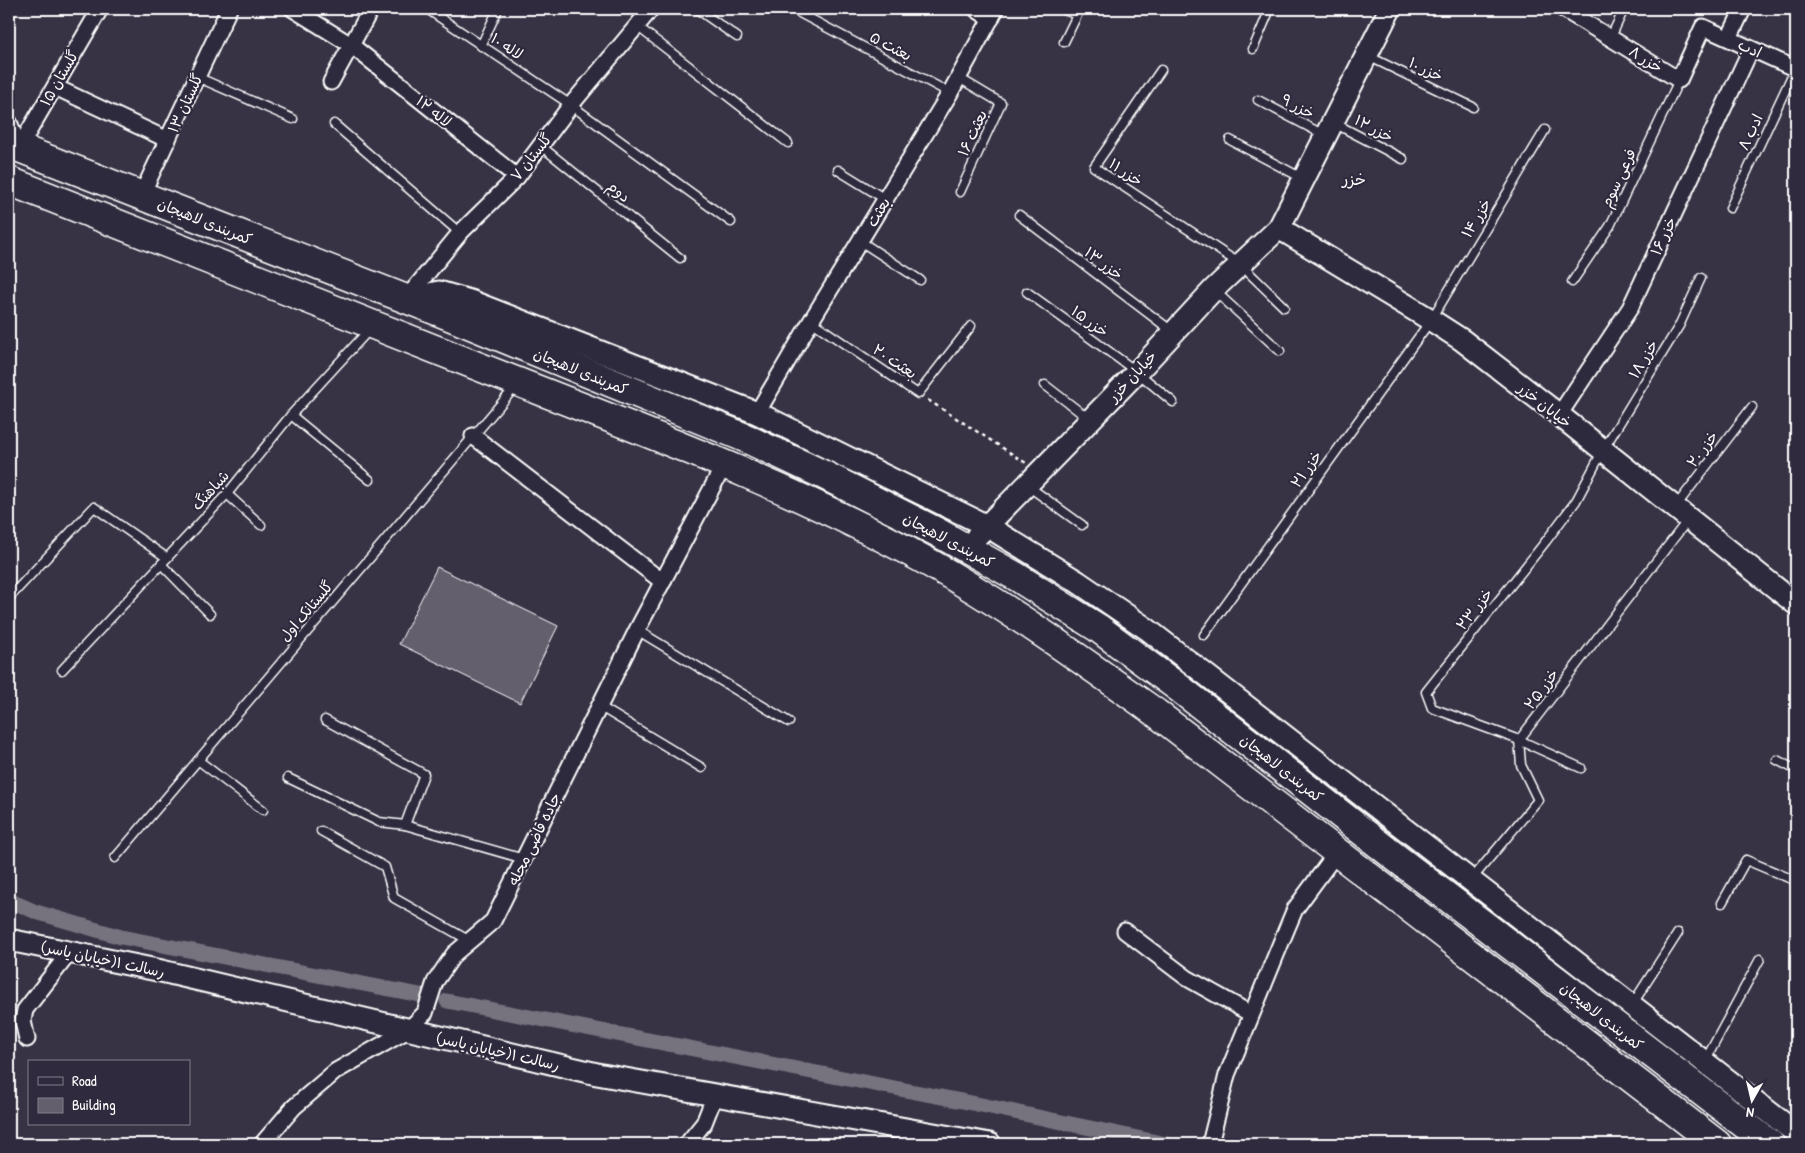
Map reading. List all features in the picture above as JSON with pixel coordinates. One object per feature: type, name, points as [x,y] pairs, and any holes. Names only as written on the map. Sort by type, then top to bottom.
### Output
[{"type":"highway","name":"کمربندی لاهیجان","points":[[14,146],[266,246],[406,299],[743,437],[824,474],[1017,577],[1098,628],[1179,688],[1770,1144]]},
{"type":"highway","name":"کمربندی لاهیجان","points":[[9,183],[374,324],[724,465],[811,502],[926,561],[1000,604],[1156,713],[1717,1144]]},
{"type":"highway","points":[[253,278],[266,246]]},
{"type":"street","name":"گلستان ۱۵","points":[[14,146],[55,87],[100,9]]},
{"type":"street","name":"گلستان ۱۳","points":[[142,196],[229,9]]},
{"type":"street","name":"لاله ۱۲","points":[[293,9],[351,45],[517,177]]},
{"type":"street","points":[[331,82],[371,9]]},
{"type":"street","name":"گلستان ۷","points":[[406,299],[460,233],[517,177],[572,105],[651,9]]},
{"type":"street","points":[[976,9],[994,14]]},
{"type":"street","name":"خیابان خزر","points":[[965,548],[1137,372],[1214,289],[1278,228],[1390,9]]},
{"type":"street","name":"خزر ۸","points":[[1562,9],[1679,80],[1703,27]]},
{"type":"street","points":[[1729,38],[1743,9]]},
{"type":"street","name":"بعثت","points":[[757,413],[811,320],[959,78],[994,14]]},
{"type":"street","name":"ادب","points":[[1703,27],[1796,69]]},
{"type":"street","name":"خزر ۱۶","points":[[1559,415],[1630,308],[1751,49]]},
{"type":"street","points":[[55,87],[168,140]]},
{"type":"street","points":[[9,122],[14,146]]},
{"type":"street","name":"خیابان خزر","points":[[1278,228],[1462,340],[1682,513],[1794,598]]},
{"type":"street","points":[[406,299],[439,292],[470,301],[757,413],[987,526],[1078,582],[1147,629],[1796,1133]]},
{"type":"street","points":[[743,437],[757,413]]},
{"type":"street","points":[[473,436],[663,582]]},
{"type":"street","name":"جاده قاضی محله","points":[[262,1144],[294,1107],[336,1071],[408,1030],[425,1013],[434,982],[454,954],[493,921],[637,630],[724,465]]},
{"type":"street","points":[[1210,1144],[1227,1075],[1295,909],[1337,852]]},
{"type":"street","points":[[1454,902],[1471,880]]},
{"type":"street","points":[[1125,931],[1187,978],[1251,1014]]},
{"type":"street","name":"رسالت ۱(خیابان یاسر)","points":[[9,940],[157,970],[597,1074],[990,1144]]},
{"type":"street","points":[[27,1039],[23,1021],[25,1010],[70,952]]},
{"type":"street","points":[[688,1144],[704,1123],[716,1095]]},
{"type":"lane","name":"لاله ۱۰","points":[[427,9],[572,105],[731,222]]},
{"type":"lane","points":[[481,46],[498,9]]},
{"type":"lane","points":[[697,9],[737,37]]},
{"type":"lane","name":"بعثت ۵","points":[[792,9],[950,93]]},
{"type":"lane","points":[[1062,9],[1078,12],[1064,42]]},
{"type":"lane","points":[[1253,49],[1270,9]]},
{"type":"lane","points":[[1610,37],[1624,9]]},
{"type":"lane","points":[[637,26],[788,143]]},
{"type":"lane","name":"خزر ۱۰","points":[[1366,55],[1473,107]]},
{"type":"lane","name":"ادب ۸","points":[[1730,208],[1796,69]]},
{"type":"lane","name":"خزر ۱۱","points":[[1161,70],[1094,167],[1240,264]]},
{"type":"lane","points":[[197,76],[294,120]]},
{"type":"lane","name":"بعثت ۱۶","points":[[959,78],[1001,103],[960,192]]},
{"type":"lane","name":"فرعی سوم","points":[[1572,282],[1610,226],[1679,80]]},
{"type":"lane","name":"خزر ۹","points":[[1258,100],[1329,129]]},
{"type":"lane","points":[[334,124],[460,233]]},
{"type":"lane","name":"خزر ۱۲","points":[[1329,129],[1403,159]]},
{"type":"lane","name":"خزر ۱۴","points":[[1431,320],[1545,130]]},
{"type":"lane","points":[[1230,140],[1303,179]]},
{"type":"lane","name":"دوم","points":[[541,146],[680,258]]},
{"type":"lane","points":[[838,170],[885,200]]},
{"type":"lane","name":"خزر ۱۳","points":[[1019,215],[1173,332]]},
{"type":"lane","points":[[860,241],[920,280]]},
{"type":"lane","points":[[1240,264],[1284,307]]},
{"type":"lane","name":"خزر ۱۸","points":[[1603,450],[1679,326],[1701,278]]},
{"type":"lane","points":[[1214,289],[1280,351]]},
{"type":"lane","name":"خزر ۱۵","points":[[1027,292],[1137,372],[1173,402]]},
{"type":"lane","name":"بعثت ۲۰","points":[[811,320],[918,394],[971,326]]},
{"type":"lane","name":"خزر ۲۱","points":[[1204,635],[1431,320]]},
{"type":"lane","name":"شباهنگ","points":[[62,670],[227,494],[291,415],[374,324]]},
{"type":"lane","name":"گلستانک اول","points":[[115,858],[519,382]]},
{"type":"lane","points":[[1045,385],[1090,420]]},
{"type":"lane","name":"خزر ۲۰","points":[[1682,513],[1752,407]]},
{"type":"lane","points":[[291,415],[370,480]]},
{"type":"lane","name":"خزر ۲۳","points":[[1519,740],[1432,708],[1426,692],[1576,501],[1603,450]]},
{"type":"lane","points":[[1033,478],[1082,525]]},
{"type":"lane","points":[[227,494],[261,525]]},
{"type":"lane","points":[[9,598],[94,507],[164,561],[210,614]]},
{"type":"lane","name":"خزر ۲۵","points":[[1519,740],[1682,513]]},
{"type":"lane","points":[[637,630],[789,722]]},
{"type":"lane","points":[[599,706],[702,768]]},
{"type":"lane","points":[[325,720],[424,774],[405,825]]},
{"type":"lane","points":[[1471,880],[1538,800],[1521,766],[1519,740],[1581,768]]},
{"type":"lane","points":[[198,760],[263,810]]},
{"type":"lane","points":[[1777,760],[1796,770]]},
{"type":"lane","points":[[288,778],[379,822],[405,825],[524,859]]},
{"type":"lane","points":[[321,831],[385,867],[394,898],[470,941]]},
{"type":"lane","points":[[1722,903],[1746,860],[1796,881]]},
{"type":"lane","points":[[1632,1005],[1678,933]]},
{"type":"lane","points":[[1705,1062],[1760,959]]},
{"type":"path","points":[[918,394],[1033,478]]},
{"type":"building","points":[[437,567],[558,626],[520,703],[399,644]]},
{"type":"waterway","points":[[9,900],[36,912],[121,937],[420,995]]},
{"type":"waterway","points":[[447,1001],[967,1102],[1166,1144]]},
{"type":"district","name":"خزر","points":[[1354,179]]}]
